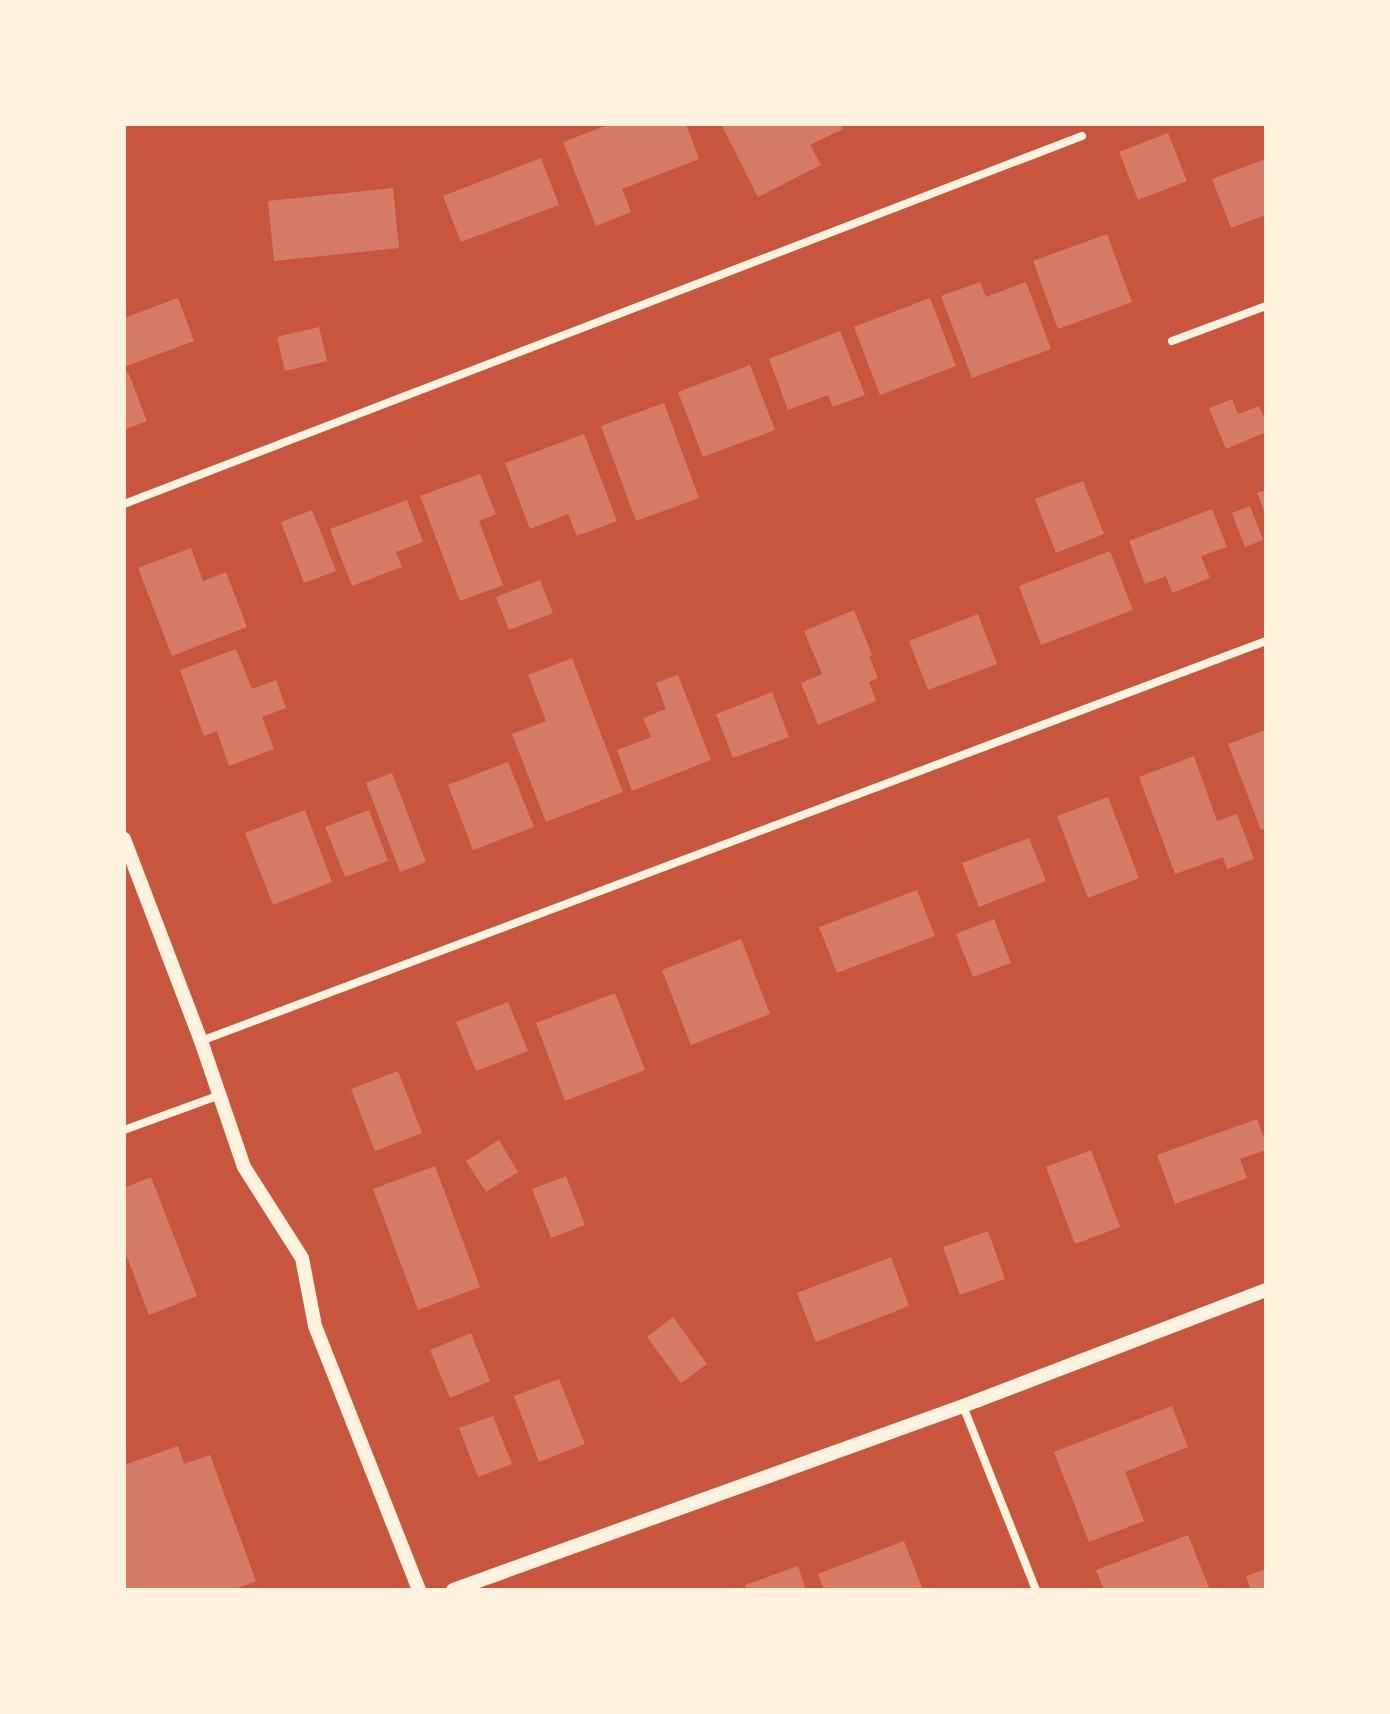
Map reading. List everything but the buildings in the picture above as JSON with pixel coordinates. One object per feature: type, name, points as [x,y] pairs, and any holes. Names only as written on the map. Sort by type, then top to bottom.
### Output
[{"type":"street","points":[[124,504],[1082,136]]},
{"type":"street","points":[[1172,341],[1266,306]]},
{"type":"street","points":[[201,1041],[1266,641]]},
{"type":"street","points":[[124,839],[221,1094],[244,1167],[302,1258],[315,1326],[419,1590]]},
{"type":"street","points":[[124,1130],[221,1094]]},
{"type":"street","points":[[453,1590],[963,1406],[1266,1290]]},
{"type":"street","points":[[963,1406],[1036,1590]]}]
